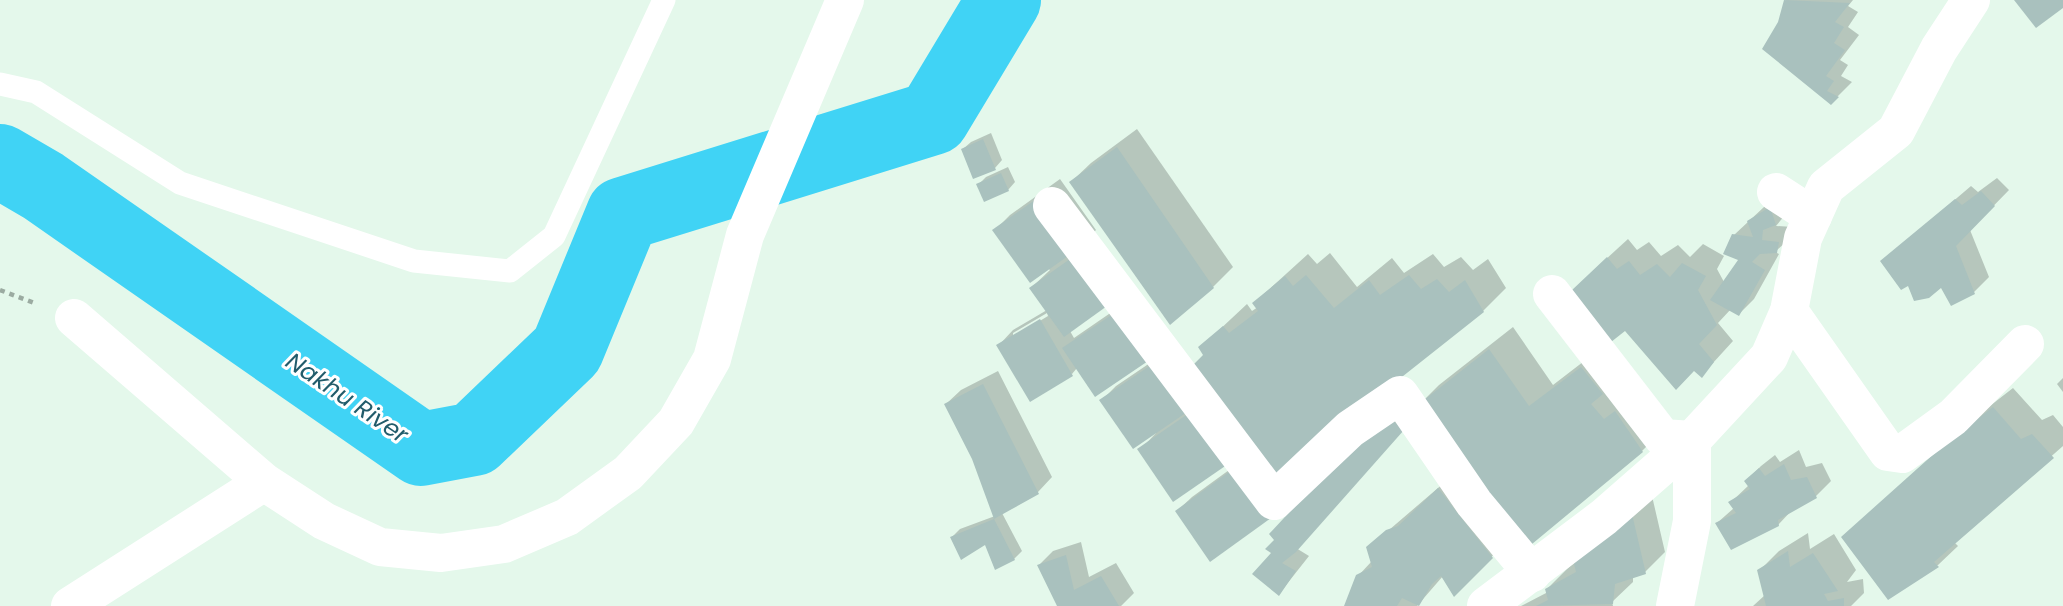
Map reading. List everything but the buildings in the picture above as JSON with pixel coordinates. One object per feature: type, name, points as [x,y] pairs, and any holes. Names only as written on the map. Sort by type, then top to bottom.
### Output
[{"type":"street","points":[[74,318],[264,482],[324,522],[380,547],[441,553],[503,544],[567,517],[628,473],[676,422],[712,359],[745,235],[845,0]]},
{"type":"street","points":[[1486,606],[1604,517],[1692,440],[1769,357],[1789,311],[1803,238],[1826,187],[1896,131],[1939,49],[1971,0]]},
{"type":"street","points":[[1776,192],[1813,216]]},
{"type":"street","points":[[1052,206],[1274,501],[1350,429],[1401,395],[1474,503],[1532,573]]},
{"type":"street","points":[[1552,294],[1663,438],[1692,440]]},
{"type":"street","points":[[1789,311],[1888,453],[1902,454],[1953,417],[2025,344]]},
{"type":"street","points":[[1675,606],[1692,521],[1692,440]]},
{"type":"street","points":[[70,606],[264,482]]},
{"type":"lane","points":[[0,84],[36,92],[180,183],[414,261],[510,271],[554,236],[664,0]]},
{"type":"waterway","name":"Nakhu River","points":[[0,161],[43,186],[421,449],[474,439],[567,350],[623,214],[933,118],[1004,0]]}]
